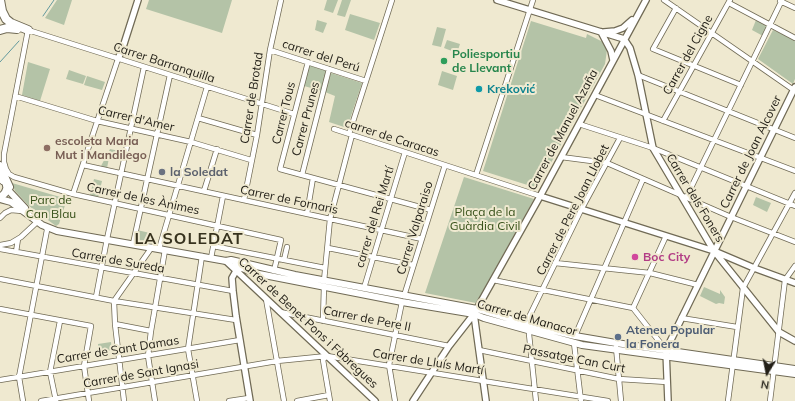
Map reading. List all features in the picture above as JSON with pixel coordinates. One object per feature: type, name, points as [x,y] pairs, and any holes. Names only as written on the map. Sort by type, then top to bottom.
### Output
[{"type":"highway","points":[[0,0],[2,11],[6,19],[11,23],[28,30]]},
{"type":"highway","points":[[0,30],[10,28],[28,30]]},
{"type":"highway","points":[[1,200],[6,192],[3,177]]},
{"type":"main road","points":[[0,165],[15,198]]},
{"type":"main road","name":"Carrer de Manacor","points":[[3,177],[10,192],[15,198],[49,228]]},
{"type":"main road","name":"Carrer de Manacor","points":[[1,200],[12,202],[37,222],[49,228],[65,232],[202,256],[253,270],[324,283],[364,288],[403,299],[475,311],[530,328],[574,339],[774,368],[795,369]]},
{"type":"main road","name":"Carrer de Manacor","points":[[230,263],[253,270],[274,271],[379,297],[387,295],[403,299]]},
{"type":"main road","name":"Carrer de Manacor","points":[[774,368],[795,374]]},
{"type":"street","points":[[73,194],[138,0]]},
{"type":"street","name":"Carrer de Brotad","points":[[244,200],[257,135],[270,50],[281,0]]},
{"type":"street","points":[[324,321],[324,283],[330,219],[340,185],[350,134],[392,0]]},
{"type":"street","points":[[497,0],[624,39]]},
{"type":"street","points":[[476,175],[533,0]]},
{"type":"street","name":"Carrer de Manuel Azaña","points":[[413,401],[449,346],[475,311],[540,196],[646,0]]},
{"type":"street","points":[[664,0],[795,89]]},
{"type":"street","points":[[684,197],[701,168],[771,24],[781,0],[795,8]]},
{"type":"street","points":[[730,1],[795,38]]},
{"type":"street","name":"Carrer del Cigne","points":[[663,121],[730,1]]},
{"type":"street","points":[[676,8],[653,49],[741,85]]},
{"type":"street","name":"Carrer de Manuel Azaña","points":[[601,32],[615,31],[623,28],[637,16]]},
{"type":"street","name":"Carrer Barranquilla","points":[[28,30],[294,114]]},
{"type":"street","points":[[3,177],[4,154],[28,30]]},
{"type":"street","name":"Carrer de Manuel Azaña","points":[[601,32],[608,42],[613,60]]},
{"type":"street","name":"Carrer dels Foners","points":[[624,39],[630,48],[638,74],[653,148],[684,197],[714,252],[779,332],[795,341]]},
{"type":"street","name":"carrer del Perú","points":[[270,50],[366,80]]},
{"type":"street","name":"Carrer Tous","points":[[302,175],[280,169],[308,62]]},
{"type":"street","points":[[96,297],[144,67]]},
{"type":"street","name":"Carrer Prunes","points":[[302,175],[329,69]]},
{"type":"street","points":[[638,74],[795,138]]},
{"type":"street","points":[[133,244],[170,75]]},
{"type":"street","points":[[155,401],[148,356],[160,278],[162,249],[169,215],[207,87]]},
{"type":"street","name":"Carrer de Joan Alcover","points":[[666,353],[681,318],[795,89]]},
{"type":"street","points":[[595,95],[795,171]]},
{"type":"street","name":"Carrer d'Amer","points":[[15,96],[97,121],[191,142],[251,160]]},
{"type":"street","points":[[198,118],[257,135]]},
{"type":"street","points":[[579,124],[653,148],[795,206]]},
{"type":"street","name":"carrer de Caracas","points":[[334,129],[540,196]]},
{"type":"street","name":"Carrer de Pere Joan Llobet","points":[[536,401],[529,317],[543,291],[581,210],[620,138]]},
{"type":"street","points":[[204,191],[217,149]]},
{"type":"street","name":"carrer del Rei Martí","points":[[364,288],[405,152]]},
{"type":"street","points":[[561,157],[607,163],[731,217],[795,242]]},
{"type":"street","name":"Carrer de Fornaris","points":[[83,165],[422,239]]},
{"type":"street","name":"Carrer Valparaiso","points":[[389,365],[403,299],[445,165]]},
{"type":"street","name":"Carrer de les Ànimes","points":[[3,177],[9,174],[14,177],[73,194],[280,240],[277,258]]},
{"type":"street","points":[[302,175],[431,210]]},
{"type":"street","points":[[307,214],[313,178]]},
{"type":"street","points":[[581,399],[574,339],[643,179]]},
{"type":"street","points":[[728,401],[743,288],[795,193]]},
{"type":"street","points":[[211,258],[223,196]]},
{"type":"street","points":[[540,196],[714,252],[795,283]]},
{"type":"street","points":[[0,218],[11,210],[23,211]]},
{"type":"street","points":[[0,245],[11,243],[18,239],[31,229],[37,222]]},
{"type":"street","points":[[23,401],[18,377],[49,228]]},
{"type":"street","points":[[633,308],[666,236]]},
{"type":"street","points":[[16,252],[18,239]]},
{"type":"street","points":[[214,246],[325,268]]},
{"type":"street","points":[[124,401],[118,361],[114,300],[152,247]]},
{"type":"street","points":[[284,260],[287,247]]},
{"type":"street","points":[[328,248],[413,265]]},
{"type":"street","name":"Carrer de Sureda","points":[[0,249],[42,258],[233,290]]},
{"type":"street","points":[[229,401],[249,399],[236,320],[230,263],[232,249]]},
{"type":"street","points":[[197,401],[188,349],[202,256]]},
{"type":"street","points":[[274,271],[277,258]]},
{"type":"street","name":"Carrer de Benet Pons i Fàbregues","points":[[230,263],[236,271],[375,401]]},
{"type":"street","points":[[555,263],[650,273],[698,285]]},
{"type":"street","points":[[770,401],[786,280],[795,266]]},
{"type":"street","points":[[232,278],[236,271],[253,270]]},
{"type":"street","points":[[232,278],[237,276],[248,281],[253,270]]},
{"type":"street","points":[[0,279],[96,297],[236,320]]},
{"type":"street","points":[[493,280],[633,308],[666,353],[668,401]]},
{"type":"street","points":[[266,299],[284,401]]},
{"type":"street","points":[[0,309],[91,326],[84,366],[89,401]]},
{"type":"street","points":[[475,311],[486,401]]},
{"type":"street","name":"Carrer de Pere II","points":[[280,312],[449,346]]},
{"type":"street","points":[[681,318],[737,327]]},
{"type":"street","points":[[56,400],[50,372],[60,320]]},
{"type":"street","points":[[115,324],[151,331]]},
{"type":"street","name":"Carrer de Sant Damas","points":[[0,380],[240,340]]},
{"type":"street","points":[[616,346],[621,401]]},
{"type":"street","name":"Passatge Can Curt","points":[[479,350],[620,378],[667,382]]},
{"type":"street","points":[[327,356],[323,360],[330,401]]},
{"type":"street","name":"Carrer de Lluís Martí","points":[[244,366],[327,356],[389,365],[581,399],[608,401]]},
{"type":"street","points":[[389,365],[395,401]]},
{"type":"street","name":"Carrer de Sant Ignasi","points":[[41,401],[56,400],[244,366]]},
{"type":"street","points":[[297,401],[329,395]]},
{"type":"green space","points":[[57,0],[72,0],[64,25],[45,18]]},
{"type":"green space","points":[[149,0],[232,0],[222,33],[146,9]]},
{"type":"green space","points":[[327,0],[338,0],[333,13],[324,10]]},
{"type":"green space","points":[[342,0],[351,0],[345,17],[337,15]]},
{"type":"green space","points":[[350,14],[380,23],[374,40],[345,30]]},
{"type":"green space","points":[[317,20],[327,23],[323,33],[315,30]]},
{"type":"green space","points":[[756,20],[767,26],[763,36],[752,30]]},
{"type":"green space","points":[[531,21],[586,38],[587,34],[603,42],[607,50],[605,64],[546,172],[543,172],[537,188],[483,171]]},
{"type":"green space","points":[[437,27],[446,29],[441,47],[432,45]]},
{"type":"green space","points":[[773,30],[795,40],[795,79],[793,84],[758,59]]},
{"type":"green space","points":[[447,40],[460,44],[457,53],[444,48]]},
{"type":"green space","points":[[28,62],[50,69],[40,101],[22,95]]},
{"type":"green space","points":[[309,65],[327,71],[322,91],[304,86]]},
{"type":"green space","points":[[69,70],[86,76],[83,84],[66,79]]},
{"type":"green space","points":[[442,71],[457,76],[453,90],[438,85]]},
{"type":"green space","points":[[331,73],[362,83],[347,128],[329,122],[335,96],[325,92]]},
{"type":"green space","points":[[87,76],[105,82],[102,90],[84,85]]},
{"type":"green space","points":[[110,149],[124,152],[122,161],[109,158],[107,168],[101,166]]},
{"type":"green space","name":"Plaça de la Guàrdia Civil","points":[[464,177],[534,199],[476,303],[425,293]]},
{"type":"green space","points":[[94,179],[102,181],[98,198],[90,195]]},
{"type":"green space","name":"Parc de Can Blau","points":[[12,183],[67,199],[59,224],[56,226],[29,206],[15,191]]},
{"type":"green space","points":[[756,197],[771,203],[767,212],[753,205]]},
{"type":"green space","points":[[137,230],[150,233],[149,236],[153,237],[152,244],[135,241]]},
{"type":"green space","points":[[704,287],[720,294],[720,290],[725,297],[724,304],[716,304],[700,296]]},
{"type":"green space","points":[[111,342],[112,350],[99,352],[98,344]]},
{"type":"waterway","points":[[43,16],[54,0]]},
{"type":"waterway","points":[[0,62],[19,41]]},
{"type":"place","name":"Poliesportiu de Llevant","points":[[444,61]]},
{"type":"place","name":"Kreković","points":[[479,89]]},
{"type":"place","name":"escoleta Maria Mut i Mandilego","points":[[47,148]]},
{"type":"place","name":"la Soledat","points":[[162,172]]},
{"type":"place","name":"Boc City","points":[[635,257]]},
{"type":"place","name":"Ateneu Popular la Fonera","points":[[618,337]]},
{"type":"district","name":"LA SOLEDAT","points":[[189,239]]}]
